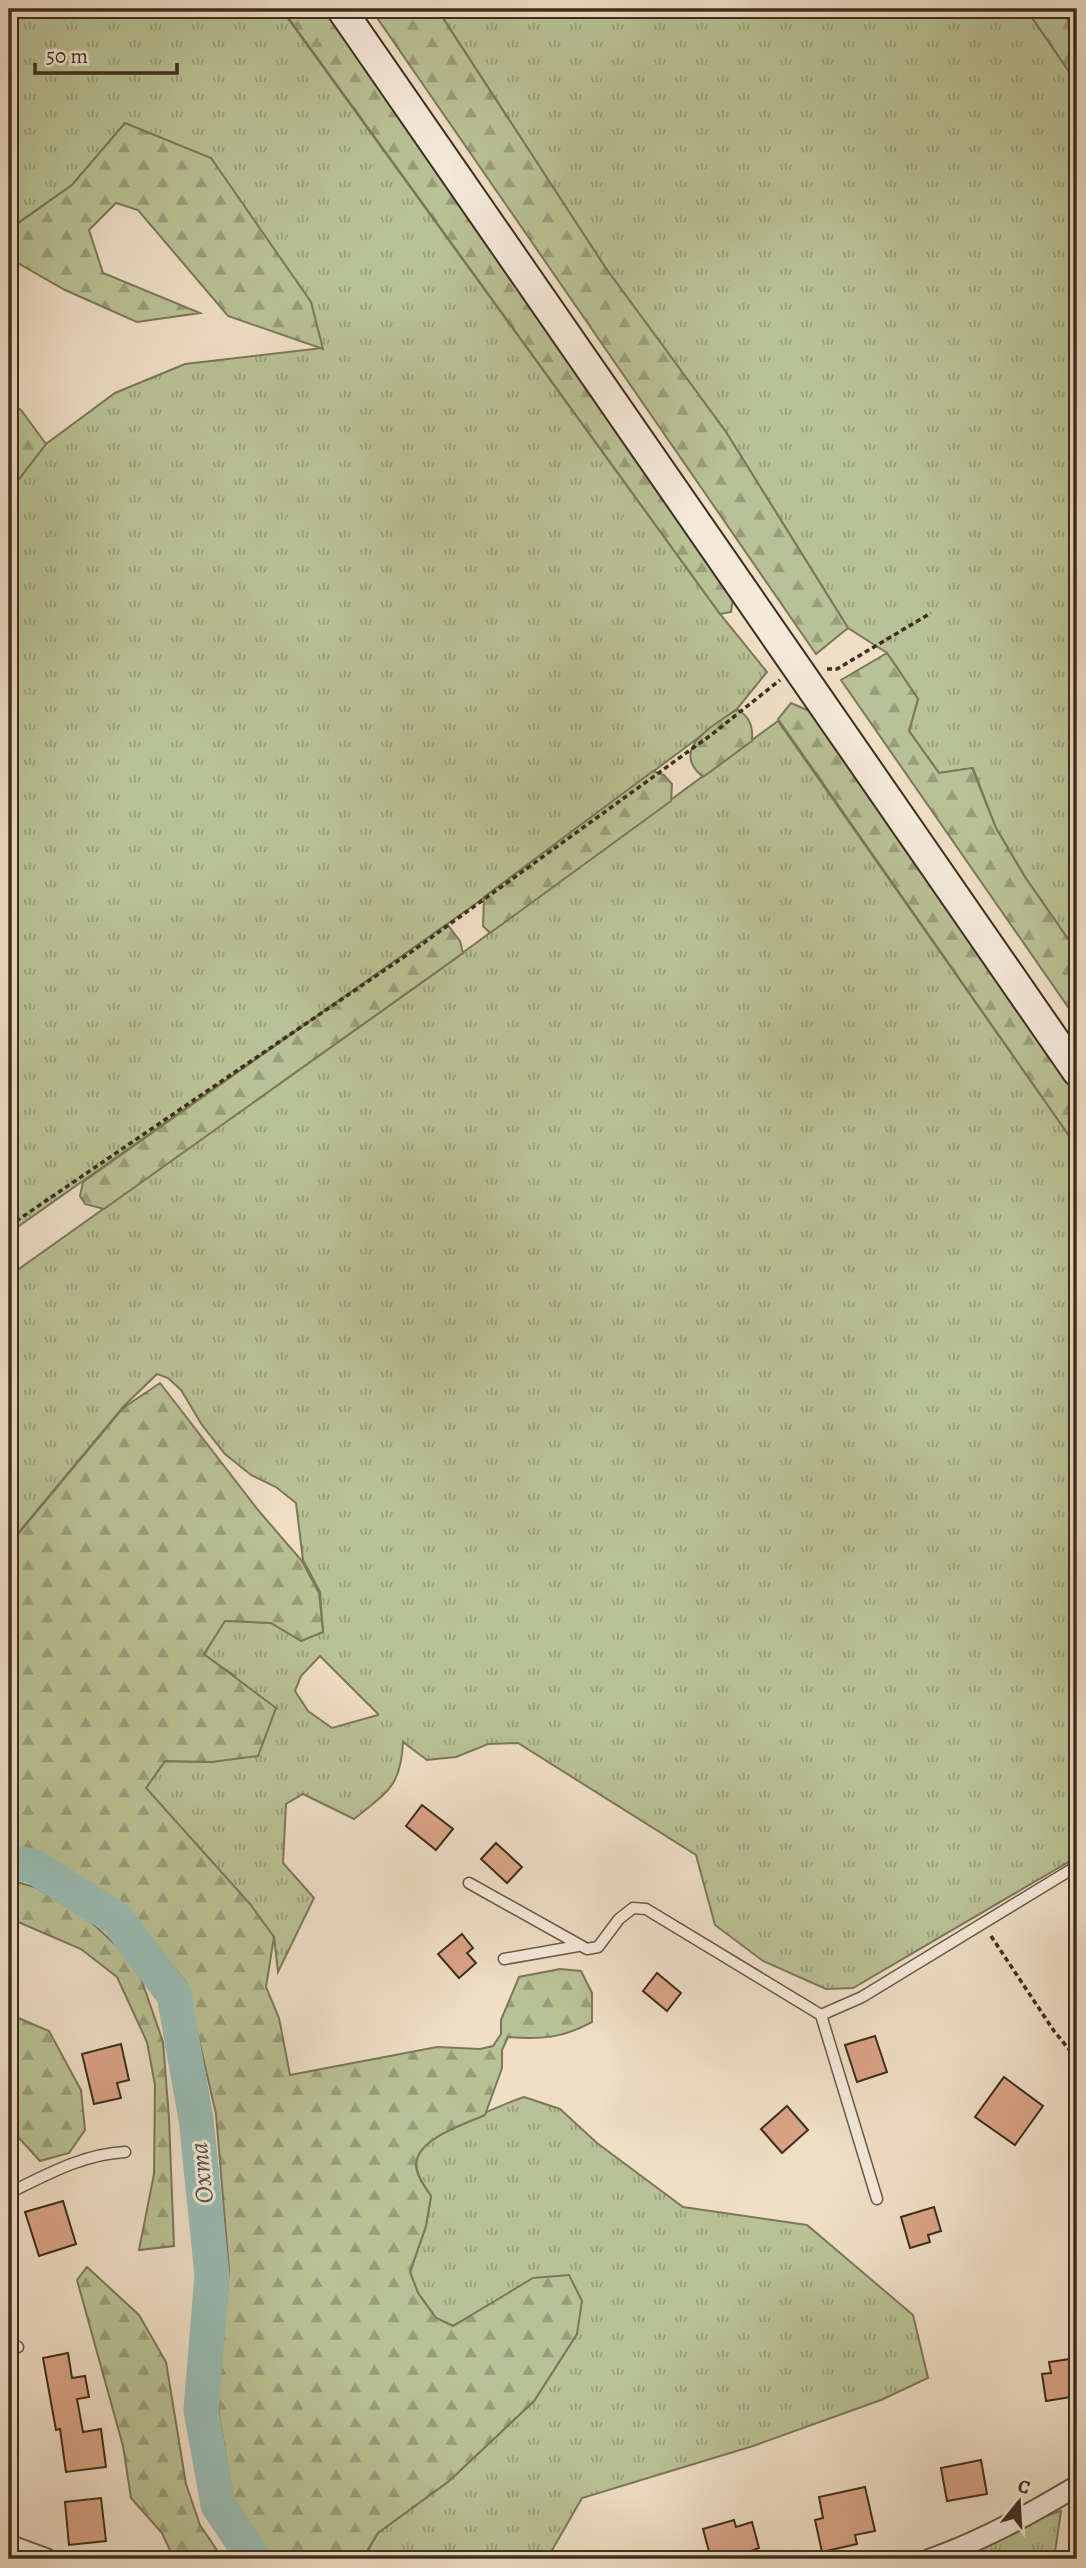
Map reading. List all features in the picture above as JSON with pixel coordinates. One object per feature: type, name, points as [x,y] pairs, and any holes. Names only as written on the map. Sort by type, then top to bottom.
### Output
[{"type":"street","points":[[341,9],[1077,1072]]},
{"type":"street","points":[[930,2559],[964,2547],[1025,2517],[1077,2486]]},
{"type":"street","points":[[9,2545],[47,2559]]},
{"type":"lane","points":[[821,2015],[862,1997],[1077,1866]]},
{"type":"lane","points":[[469,1883],[587,1949],[598,1947],[620,1919],[633,1908],[646,1909],[821,2015],[877,2199]]},
{"type":"lane","points":[[504,1959],[578,1946]]},
{"type":"lane","points":[[9,2193],[66,2165],[107,2153],[125,2152]]},
{"type":"path","points":[[9,1226],[414,950],[711,736],[776,682],[799,670],[837,669],[932,613]]},
{"type":"path","points":[[982,1922],[1054,2031],[1077,2059]]},
{"type":"green space","points":[[9,9],[281,9],[720,614],[767,672],[737,709],[474,905],[9,1233],[9,492],[46,444],[115,393],[185,364],[322,348],[125,124],[72,185],[12,227],[9,222]]},
{"type":"green space","points":[[282,9],[331,9],[733,599],[731,612],[720,614]]},
{"type":"green space","points":[[371,9],[437,9],[605,267],[726,432],[848,628],[816,654]]},
{"type":"green space","points":[[437,9],[1026,9],[1077,83],[1077,952],[1025,877],[996,828],[973,768],[939,773],[909,731],[918,699],[887,653],[848,628],[726,432],[605,267]]},
{"type":"green space","points":[[1026,9],[1060,9],[1077,33],[1077,83]]},
{"type":"green space","points":[[125,123],[211,158],[311,302],[323,349],[228,316],[138,210],[116,203],[89,230],[103,273],[200,313],[137,322],[65,290],[9,258],[9,222],[13,227],[72,185]]},
{"type":"green space","points":[[9,402],[21,410],[46,444],[9,492]]},
{"type":"green space","points":[[887,653],[918,699],[909,731],[939,773],[972,768],[996,828],[1025,877],[1077,952],[1077,1020],[841,680]]},
{"type":"green space","points":[[791,703],[821,716],[1077,1092],[1077,1147],[778,719]]},
{"type":"green space","points":[[737,709],[750,722],[752,741],[703,777],[693,766],[690,757],[692,747],[707,730]]},
{"type":"green space","points":[[778,721],[1077,1147],[1077,1857],[853,1988],[826,1989],[763,1961],[715,1925],[696,1855],[518,1743],[488,1744],[456,1757],[427,1760],[403,1742],[399,1769],[390,1787],[354,1819],[303,1794],[286,1804],[283,1863],[314,1898],[278,1972],[274,1937],[146,1788],[165,1761],[211,1762],[235,1676],[204,1655],[224,1620],[271,1623],[301,1641],[323,1632],[320,1592],[303,1560],[296,1503],[276,1487],[251,1475],[225,1454],[202,1425],[181,1390],[168,1378],[157,1374],[123,1407],[9,1544],[9,1276],[438,971]],"holes":[[[320,1656],[378,1714],[332,1728],[308,1711],[295,1691],[301,1676]]]},
{"type":"green space","points":[[653,771],[664,775],[672,784],[671,801],[490,933],[483,926],[484,897]]},
{"type":"green space","points":[[447,924],[460,941],[463,953],[104,1209],[85,1204],[80,1196],[83,1182]]},
{"type":"green space","points":[[160,1383],[258,1510],[302,1561],[319,1593],[323,1632],[301,1641],[271,1623],[225,1621],[204,1654],[276,1708],[258,1756],[211,1762],[165,1761],[146,1788],[250,1904],[274,1937],[266,1987],[279,2018],[290,2075],[437,2047],[480,2049],[493,2046],[501,2034],[501,2020],[519,1977],[560,1969],[581,1971],[592,1993],[592,2022],[552,2037],[508,2037],[502,2050],[502,2068],[485,2115],[432,2140],[418,2156],[418,2174],[431,2196],[426,2226],[410,2272],[418,2293],[436,2318],[453,2326],[533,2278],[569,2275],[582,2301],[577,2334],[534,2401],[449,2481],[378,2533],[362,2559],[269,2559],[233,2499],[217,2403],[229,2270],[216,2114],[186,1983],[126,1907],[37,1856],[9,1850],[9,1545],[123,1408]]},
{"type":"green space","points":[[9,1880],[35,1887],[89,1920],[136,1964],[163,2042],[174,2246],[139,2250],[154,2174],[155,2085],[147,2042],[117,1977],[81,1949],[9,1918]]},
{"type":"green space","points":[[9,2014],[49,2031],[81,2090],[85,2130],[69,2153],[40,2161],[9,2127]]},
{"type":"green space","points":[[524,2097],[560,2109],[597,2143],[683,2207],[807,2225],[913,2315],[928,2378],[881,2400],[753,2446],[582,2498],[547,2559],[363,2559],[378,2533],[449,2481],[534,2401],[577,2334],[481,2311],[453,2326],[436,2318],[418,2293],[410,2272],[426,2226],[431,2196],[417,2168],[420,2150],[452,2128]]},
{"type":"green space","points":[[87,2267],[139,2315],[166,2362],[186,2484],[200,2525],[223,2559],[174,2559],[162,2533],[131,2498],[123,2446],[77,2280]]},
{"type":"green space","points":[[1061,2511],[1054,2559],[960,2559],[1042,2517]]},
{"type":"building","points":[[422,1805],[453,1829],[436,1850],[406,1826]]},
{"type":"building","points":[[496,1843],[522,1867],[507,1883],[481,1859]]},
{"type":"building","points":[[462,1934],[473,1948],[467,1953],[476,1963],[459,1978],[438,1954]]},
{"type":"building","points":[[657,1973],[681,1993],[667,2011],[643,1991]]},
{"type":"building","points":[[875,2036],[887,2072],[857,2082],[845,2045]]},
{"type":"building","points":[[121,2044],[129,2080],[117,2083],[121,2098],[94,2104],[82,2054]]},
{"type":"building","points":[[1004,2077],[1043,2106],[1015,2145],[975,2117]]},
{"type":"building","points":[[787,2106],[808,2130],[782,2153],[761,2129]]},
{"type":"building","points":[[63,2201],[76,2244],[39,2256],[25,2212]]},
{"type":"building","points":[[934,2207],[941,2231],[928,2235],[930,2242],[910,2248],[901,2217]]},
{"type":"building","points":[[68,2353],[72,2378],[85,2376],[89,2397],[77,2399],[83,2432],[101,2429],[106,2467],[66,2472],[60,2429],[56,2430],[43,2358]]},
{"type":"building","points":[[1077,2358],[1077,2396],[1046,2401],[1042,2374],[1051,2373],[1049,2362]]},
{"type":"building","points":[[981,2460],[987,2494],[947,2501],[941,2468]]},
{"type":"building","points":[[865,2487],[875,2531],[855,2535],[857,2544],[822,2552],[815,2520],[823,2518],[819,2497]]},
{"type":"building","points":[[101,2498],[106,2541],[69,2545],[65,2502]]},
{"type":"building","points":[[734,2520],[736,2527],[752,2522],[759,2548],[748,2552],[750,2559],[711,2559],[703,2529]]},
{"type":"waterway","name":"Охта","points":[[9,1862],[33,1866],[117,1919],[174,1995],[196,2119],[212,2275],[201,2410],[218,2505],[254,2559]]}]
